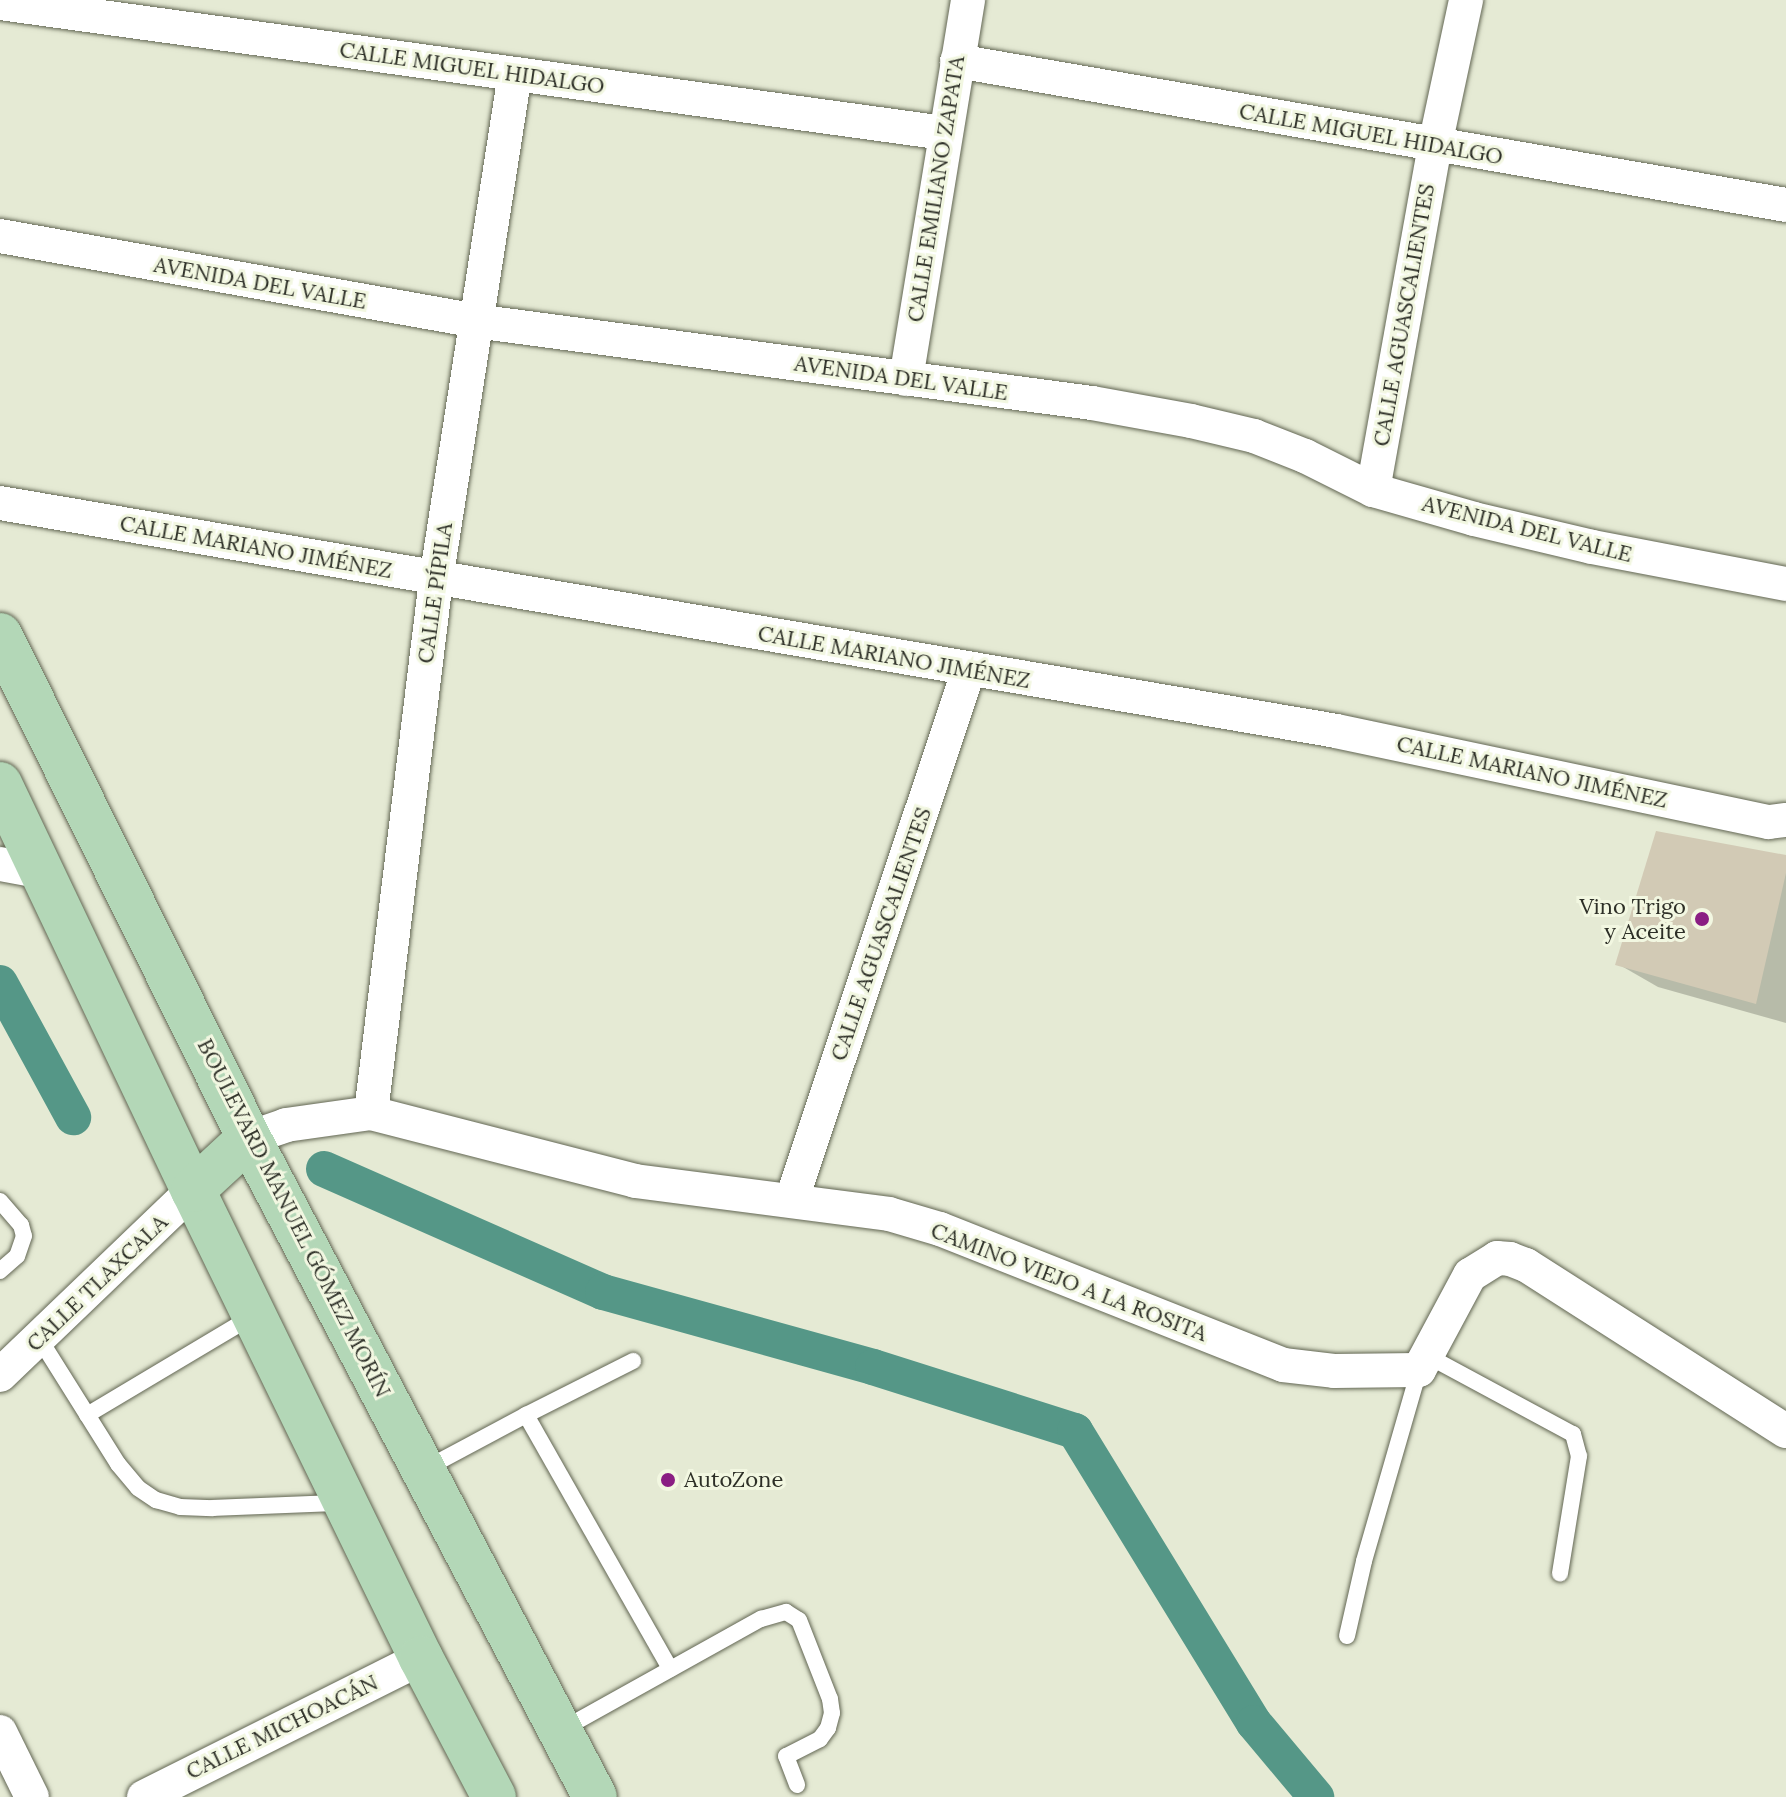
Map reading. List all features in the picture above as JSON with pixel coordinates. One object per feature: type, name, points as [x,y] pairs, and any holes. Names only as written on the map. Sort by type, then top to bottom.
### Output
[{"type":"main road","name":"BOULEVARD MANUEL GÓMEZ MORÍN","points":[[0,635],[249,1138],[595,1797]]},
{"type":"main road","points":[[0,784],[421,1658],[494,1797]]},
{"type":"main road","points":[[193,1190],[249,1138]]},
{"type":"street","name":"CALLE EMILIANO ZAPATA","points":[[906,379],[968,0]]},
{"type":"street","name":"CALLE AGUASCALIENTES","points":[[1373,490],[1435,145],[1466,0]]},
{"type":"street","name":"CALLE MIGUEL HIDALGO","points":[[0,3],[944,133]]},
{"type":"street","name":"CALLE MIGUEL HIDALGO","points":[[957,61],[1786,205]]},
{"type":"street","name":"CALLE PÍPILA","points":[[371,1113],[436,580],[515,74]]},
{"type":"street","name":"AVENIDA DEL VALLE","points":[[0,236],[475,321],[1092,403],[1216,427],[1254,436],[1305,456],[1373,490],[1592,547],[1786,584]]},
{"type":"street","name":"CALLE MARIANO JIMÉNEZ","points":[[0,503],[436,580],[1336,731],[1769,822],[1786,820]]},
{"type":"street","name":"CALLE AGUASCALIENTES","points":[[792,1199],[969,669]]},
{"type":"street","points":[[0,864],[43,872]]},
{"type":"street","name":"CAMINO VIEJO A LA ROSITA","points":[[249,1138],[286,1125],[371,1113],[635,1181],[889,1214],[940,1229],[1283,1365],[1370,1373],[1422,1363]]},
{"type":"street","name":"CALLE TLAXCALA","points":[[0,1375],[193,1190]]},
{"type":"street","points":[[1422,1363],[1470,1275],[1497,1258],[1510,1259],[1526,1265],[1786,1431]]},
{"type":"street","name":"CALLE MICHOACÁN","points":[[144,1797],[421,1658]]},
{"type":"street","points":[[0,1732],[32,1797]]},
{"type":"lane","points":[[0,1201],[21,1225],[24,1236],[17,1256],[0,1271]]},
{"type":"lane","points":[[87,1415],[254,1315]]},
{"type":"lane","points":[[39,1338],[118,1464],[138,1488],[156,1500],[180,1507],[213,1508],[346,1503]]},
{"type":"lane","points":[[425,1469],[633,1361]]},
{"type":"lane","points":[[1347,1636],[1364,1561],[1422,1363],[1573,1434],[1579,1456],[1560,1573]]},
{"type":"lane","points":[[526,1415],[670,1669]]},
{"type":"lane","points":[[561,1730],[761,1619],[778,1612],[793,1614],[814,1657],[832,1713],[828,1728],[820,1739],[786,1756],[797,1785]]},
{"type":"building","name":"Vino Trigo y Aceite","points":[[1656,831],[1786,855],[1786,873],[1756,1004],[1615,965]]},
{"type":"waterway","points":[[0,983],[73,1117]]},
{"type":"waterway","points":[[324,1169],[603,1292],[873,1367],[1075,1431],[1254,1723],[1316,1797]]},
{"type":"place","name":"Vino Trigo y Aceite","points":[[1702,919]]},
{"type":"place","name":"AutoZone","points":[[668,1480]]}]
